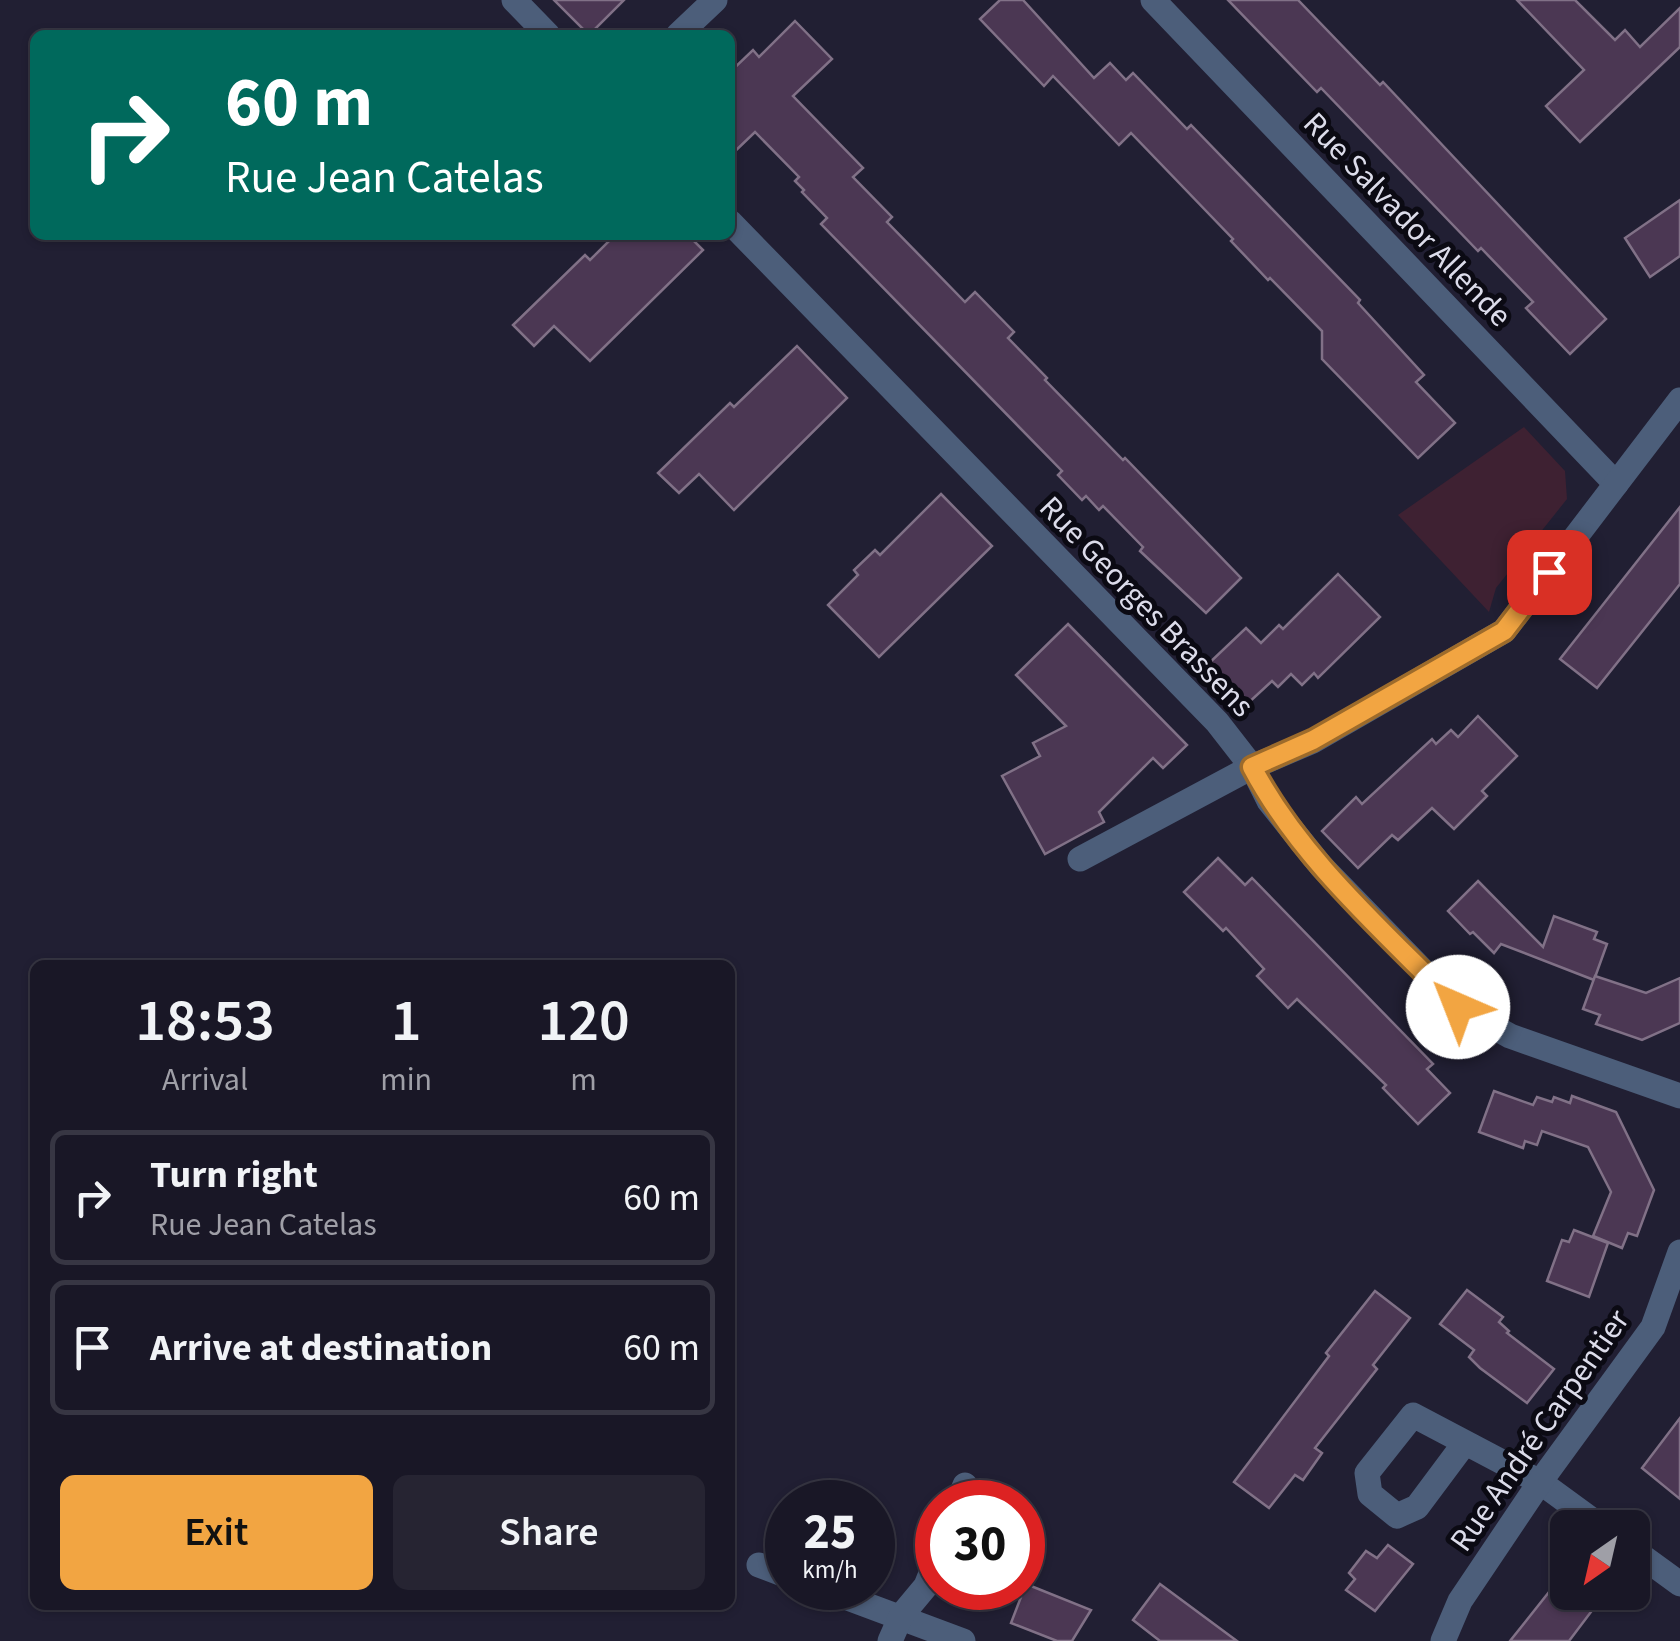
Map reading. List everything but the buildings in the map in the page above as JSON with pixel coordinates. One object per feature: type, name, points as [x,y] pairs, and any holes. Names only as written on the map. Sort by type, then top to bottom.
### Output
[{"type":"street","points":[[514,0],[543,30]]},
{"type":"street","points":[[683,30],[716,0]]},
{"type":"street","name":"Rue Salvador Allende","points":[[1153,0],[1616,484]]},
{"type":"street","name":"Rue Georges Brassens","points":[[735,227],[1218,722],[1252,767],[1270,800],[1322,866],[1458,1007],[1510,1036],[1680,1096]]},
{"type":"street","points":[[1080,859],[1252,767],[1313,740],[1504,631],[1680,400]]},
{"type":"street","name":"Rue André Carpentier","points":[[1444,1641],[1460,1601],[1540,1482],[1653,1327],[1680,1252]]},
{"type":"street","points":[[1464,1444],[1540,1482],[1578,1510]]},
{"type":"street","points":[[1650,1560],[1678,1578]]},
{"type":"street","points":[[759,1566],[765,1568]]},
{"type":"street","points":[[890,1641],[901,1616],[915,1599]]},
{"type":"street","points":[[884,1610],[963,1641]]},
{"type":"shaded area","points":[[1524,427],[1565,471],[1567,499],[1496,588],[1489,612],[1398,515]]},
{"type":"route","points":[[1458,1007],[1322,866],[1270,800],[1252,767],[1313,740],[1504,631],[1549,572]]}]
